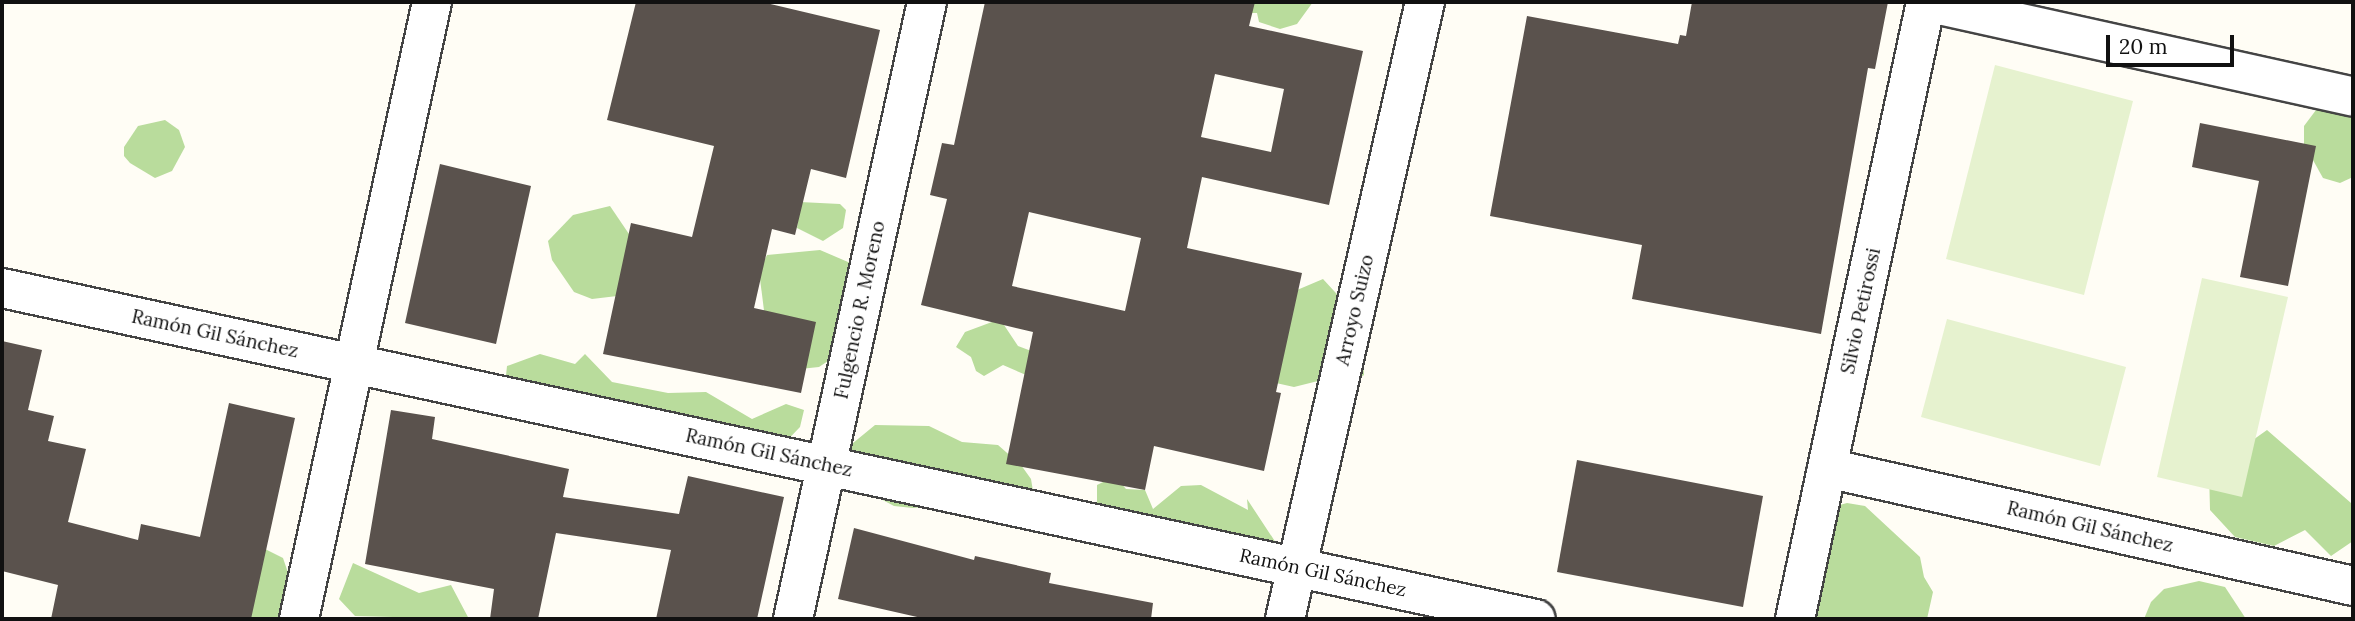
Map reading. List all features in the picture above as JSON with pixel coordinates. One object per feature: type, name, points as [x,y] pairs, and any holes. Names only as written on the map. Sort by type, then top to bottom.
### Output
[{"type":"street","points":[[299,619],[432,2]]},
{"type":"street","name":"Fulgencio R. Moreno","points":[[793,619],[927,2]]},
{"type":"street","name":"Arroyo Suizo","points":[[1285,619],[1425,2]]},
{"type":"street","points":[[1926,2],[2353,97]]},
{"type":"street","name":"Silvio Petirossi","points":[[1795,619],[1926,2]]},
{"type":"street","name":"Ramón Gil Sánchez","points":[[2,288],[1536,619]]},
{"type":"street","name":"Ramón Gil Sánchez","points":[[1827,468],[2353,586]]},
{"type":"green space","points":[[1251,2],[1313,2],[1297,24],[1280,29],[1259,22],[1257,13],[1251,13]]},
{"type":"green space","points":[[1995,65],[2133,101],[2084,295],[1946,259]]},
{"type":"green space","points":[[2334,104],[2353,118],[2353,177],[2340,183],[2323,178],[2304,144],[2304,126],[2316,110]]},
{"type":"green space","points":[[165,120],[179,130],[185,147],[172,171],[155,178],[130,163],[124,156],[124,147],[138,126]]},
{"type":"green space","points":[[800,202],[840,204],[846,210],[843,228],[823,241],[797,228]]},
{"type":"green space","points":[[610,206],[631,237],[634,294],[592,299],[574,292],[552,260],[548,241],[573,215]]},
{"type":"green space","points":[[820,250],[855,265],[834,357],[819,367],[800,369],[769,350],[759,271],[767,255]]},
{"type":"green space","points":[[2202,278],[2288,297],[2242,497],[2157,477]]},
{"type":"green space","points":[[1323,279],[1346,304],[1363,355],[1364,375],[1348,386],[1330,378],[1294,387],[1276,383],[1290,293]]},
{"type":"green space","points":[[1000,319],[1018,346],[1034,352],[1026,375],[1003,365],[984,376],[976,371],[971,357],[956,347],[965,332]]},
{"type":"green space","points":[[1947,319],[2126,367],[2100,466],[1921,417]]},
{"type":"green space","points":[[540,354],[575,364],[585,354],[612,382],[668,393],[706,392],[752,419],[786,404],[804,410],[800,427],[774,454],[505,385],[507,366]]},
{"type":"green space","points":[[875,425],[929,426],[962,442],[998,445],[1021,465],[1031,479],[1034,497],[913,508],[894,506],[862,489],[847,448]]},
{"type":"green space","points":[[2267,430],[2351,503],[2353,541],[2331,556],[2305,530],[2274,546],[2235,537],[2210,510],[2209,471]]},
{"type":"green space","points":[[1115,476],[1126,489],[1145,490],[1153,509],[1181,486],[1201,485],[1248,510],[1247,499],[1278,546],[1114,515],[1097,505],[1097,485]]},
{"type":"green space","points":[[1847,503],[1865,506],[1920,557],[1924,577],[1933,592],[1927,619],[1797,619],[1829,508]]},
{"type":"green space","points":[[263,548],[283,558],[295,593],[293,619],[223,619],[215,591]]},
{"type":"green space","points":[[353,563],[419,593],[451,585],[469,619],[355,616],[339,599]]},
{"type":"green space","points":[[2199,581],[2225,587],[2246,619],[2144,619],[2151,602],[2164,589]]},
{"type":"building","points":[[636,2],[762,2],[880,30],[846,178],[811,169],[795,235],[772,229],[754,308],[816,322],[801,393],[603,354],[631,223],[692,237],[714,146],[607,120]]},
{"type":"building","points":[[985,2],[1255,2],[1249,26],[1363,51],[1329,205],[1202,177],[1187,248],[1302,273],[1276,392],[1281,393],[1264,471],[1154,446],[1145,490],[1006,464],[1033,332],[921,305],[947,199],[930,195],[942,143],[954,145]],"holes":[[[1215,74],[1284,89],[1271,152],[1201,137]],[[1029,212],[1141,238],[1125,311],[1012,286]]]},
{"type":"building","points":[[1692,2],[1888,2],[1875,69],[1868,68],[1821,334],[1632,299],[1642,245],[1490,216],[1527,16],[1678,44],[1680,35],[1686,36]]},
{"type":"building","points":[[2200,123],[2316,146],[2288,286],[2240,277],[2259,181],[2192,167]]},
{"type":"building","points":[[440,164],[531,186],[496,344],[405,323]]},
{"type":"building","points":[[2,341],[42,350],[28,410],[54,416],[48,441],[86,449],[68,522],[138,540],[141,524],[200,537],[229,403],[295,418],[251,619],[51,619],[58,585],[2,571]]},
{"type":"building","points":[[391,410],[435,417],[432,439],[569,469],[563,497],[679,514],[688,476],[784,497],[757,619],[656,619],[671,550],[556,533],[538,619],[490,619],[494,589],[365,564]]},
{"type":"building","points":[[1577,460],[1763,496],[1743,607],[1557,572]]},
{"type":"building","points":[[854,528],[974,560],[975,556],[1051,573],[1049,583],[1153,603],[1151,619],[926,619],[838,599]]}]
